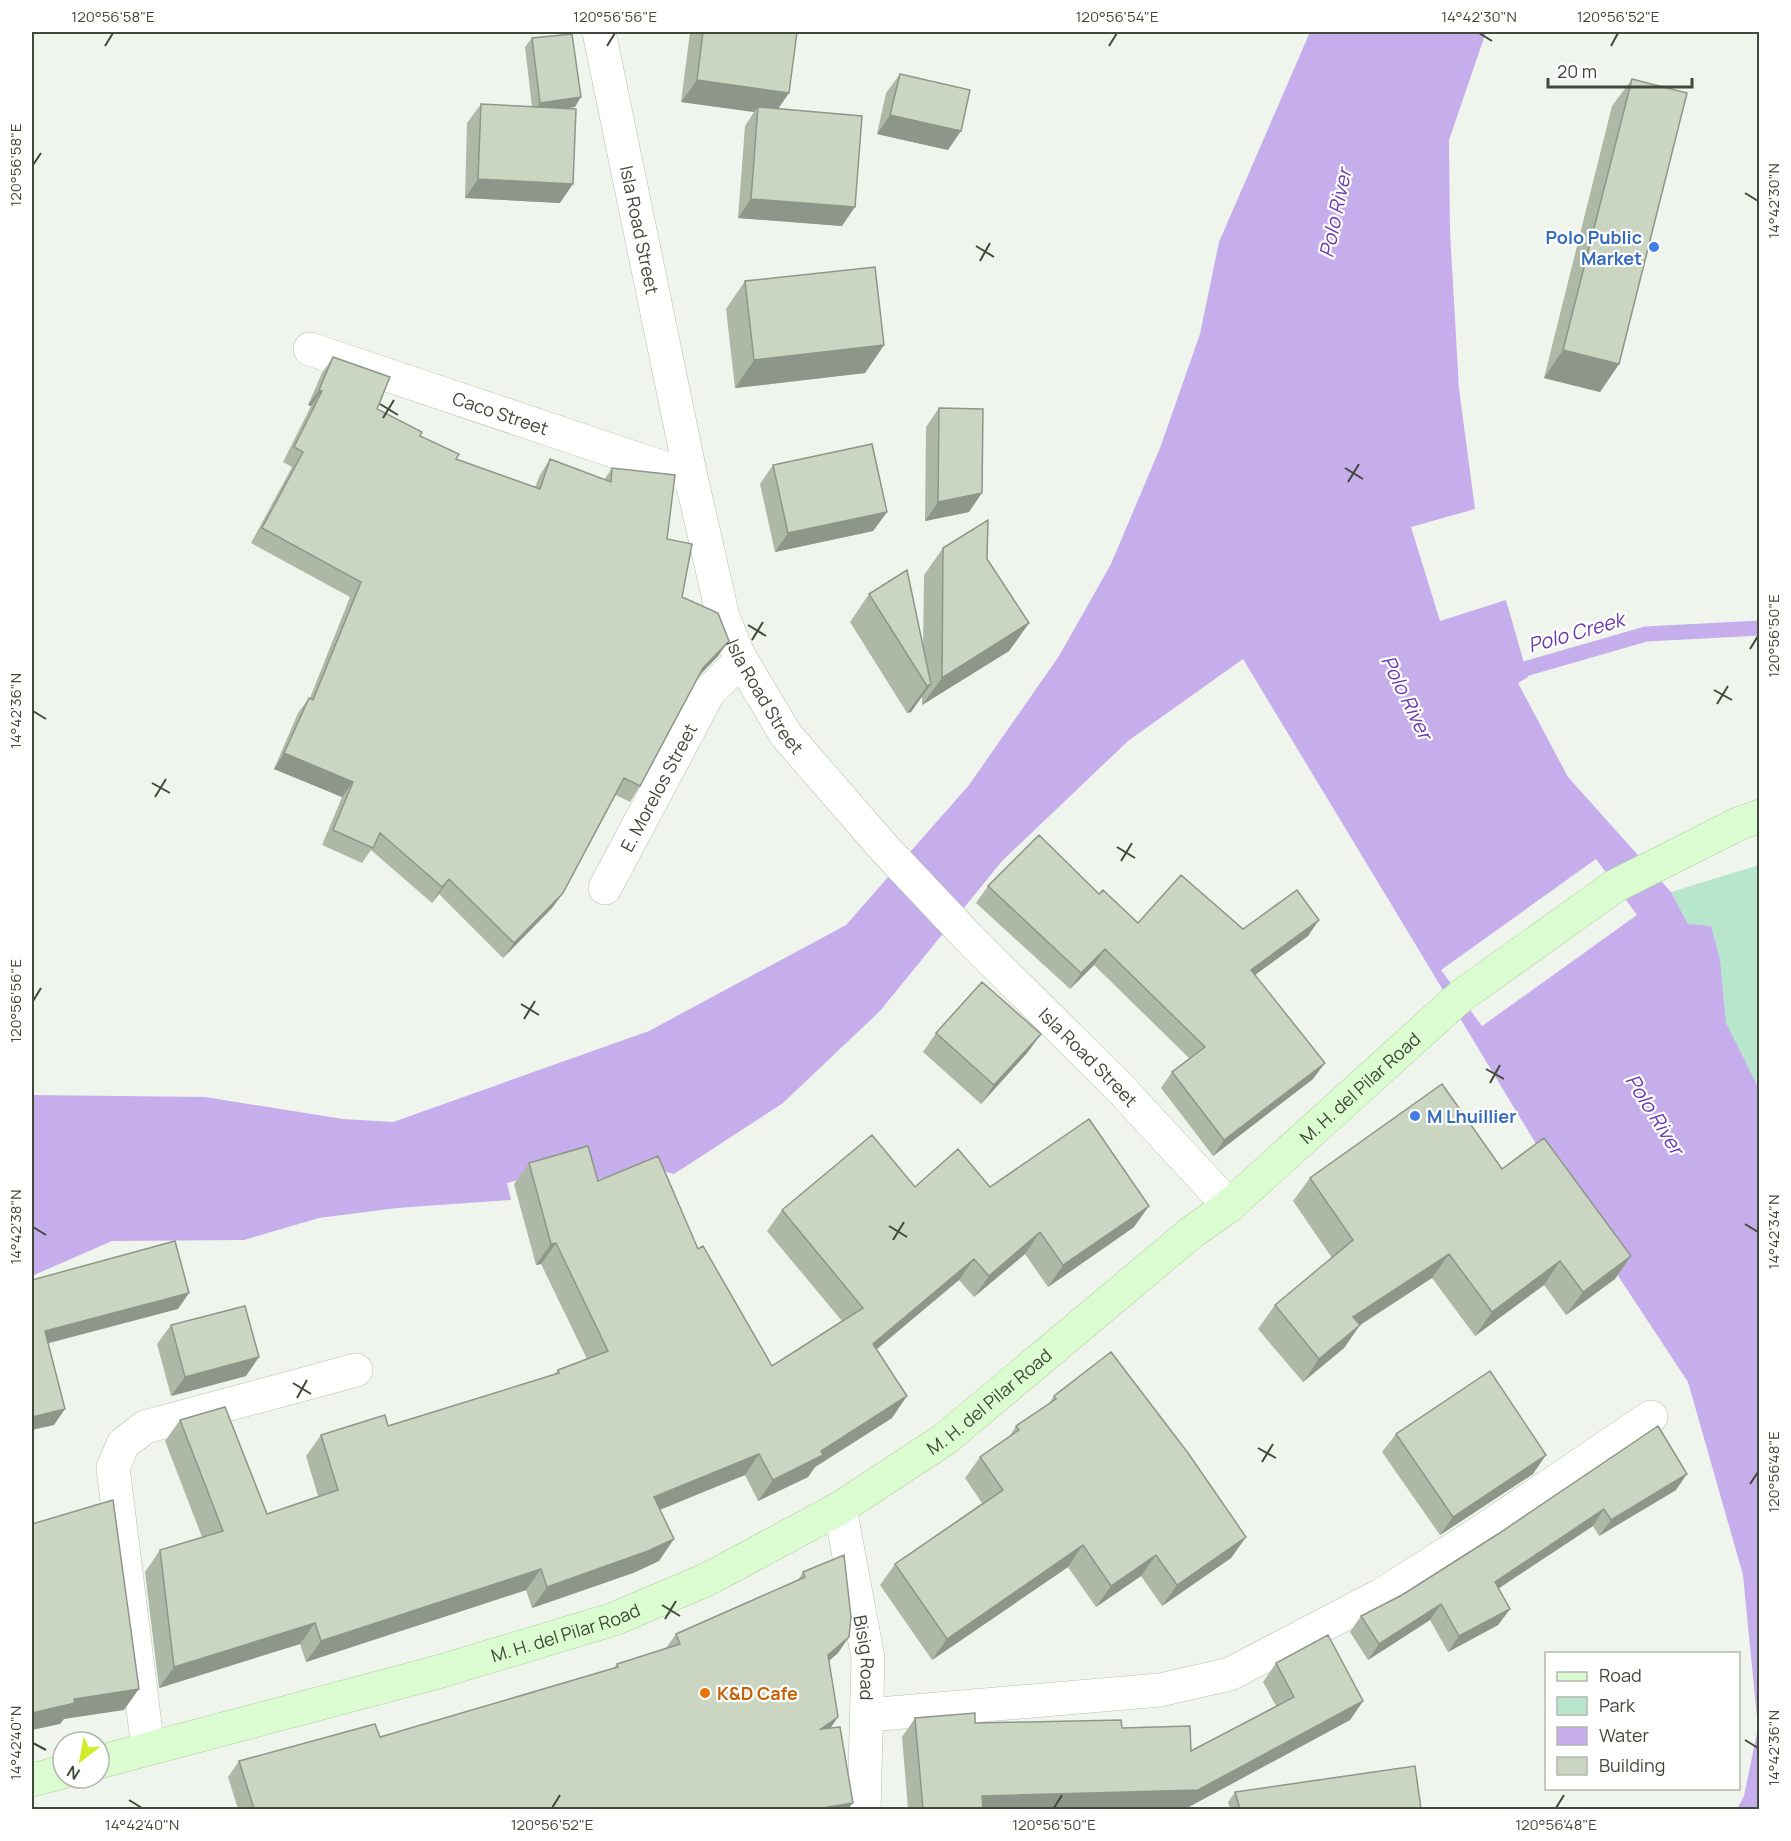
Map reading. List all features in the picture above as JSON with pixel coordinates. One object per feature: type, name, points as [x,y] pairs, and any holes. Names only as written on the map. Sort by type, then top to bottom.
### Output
[{"type":"main road","name":"M. H. del Pilar Road","points":[[111,1759],[438,1672],[614,1619],[708,1579],[840,1508],[945,1439],[1184,1239],[1229,1206],[1461,996],[1615,886],[1738,824],[1760,816]]},
{"type":"main road","points":[[32,1780],[51,1775]]},
{"type":"street","name":"Isla Road Street","points":[[599,32],[691,477],[723,617],[741,660],[786,735],[884,848],[968,937],[1120,1088],[1229,1206]]},
{"type":"street","name":"Caco Street","points":[[310,349],[691,477]]},
{"type":"street","name":"E. Morelos Street","points":[[605,888],[713,686],[741,660]]},
{"type":"street","points":[[148,1749],[113,1468],[123,1444],[144,1427],[356,1370]]},
{"type":"street","points":[[868,1715],[1160,1690],[1230,1674],[1381,1595],[1476,1535],[1651,1417]]},
{"type":"street","name":"Bisig Road","points":[[840,1508],[868,1658],[864,1809]]},
{"type":"green space","points":[[1759,865],[1759,1089],[1725,1023],[1688,924],[1671,892]]},
{"type":"water","name":"Polo River","points":[[1310,32],[1486,32],[1449,140],[1450,232],[1459,389],[1475,509],[1411,527],[1440,621],[1506,600],[1528,677],[1518,683],[1568,777],[1671,892],[1688,924],[1711,926],[1720,960],[1726,1023],[1759,1089],[1759,1809],[1737,1809],[1744,1796],[1758,1728],[1743,1575],[1688,1382],[1591,1235],[1243,659],[1128,741],[1002,861],[880,1011],[783,1103],[674,1174],[647,1167],[592,1181],[580,1165],[507,1183],[511,1200],[397,1208],[319,1218],[244,1240],[112,1241],[32,1276],[32,1095],[205,1097],[343,1119],[393,1122],[649,1031],[846,925],[969,785],[1059,656],[1111,564],[1160,448],[1200,334],[1219,242]]},
{"type":"pier","points":[[1596,859],[1637,915],[1482,1026],[1441,970]]},
{"type":"building","points":[[703,32],[797,32],[789,93],[697,80]]},
{"type":"building","points":[[572,34],[581,97],[540,103],[532,38]]},
{"type":"building","points":[[900,74],[970,90],[961,131],[890,115]]},
{"type":"building","points":[[1632,79],[1687,93],[1619,364],[1563,350]]},
{"type":"building","points":[[481,104],[576,109],[573,184],[478,179]]},
{"type":"building","points":[[758,107],[862,116],[855,207],[751,199]]},
{"type":"building","points":[[875,267],[884,345],[754,360],[745,281]]},
{"type":"building","points":[[333,357],[390,377],[377,409],[422,432],[420,436],[459,454],[456,459],[540,489],[550,459],[611,482],[612,468],[675,475],[667,539],[692,544],[682,597],[718,613],[729,641],[703,668],[640,786],[624,778],[563,893],[514,943],[449,879],[442,887],[380,833],[373,848],[333,830],[353,782],[284,753],[309,698],[313,700],[361,582],[262,528],[303,452],[294,447],[322,391],[319,390]]},
{"type":"building","points":[[939,408],[983,409],[982,493],[938,502]]},
{"type":"building","points":[[872,444],[887,512],[788,533],[773,465]]},
{"type":"building","points":[[988,520],[987,559],[1029,623],[942,678],[943,548]]},
{"type":"building","points":[[907,570],[931,684],[927,686],[869,594]]},
{"type":"building","points":[[1039,835],[1099,894],[1103,890],[1138,923],[1181,875],[1243,929],[1297,890],[1319,920],[1251,970],[1325,1063],[1224,1140],[1172,1072],[1205,1047],[1105,949],[1081,973],[988,886]]},
{"type":"building","points":[[982,982],[1041,1034],[994,1085],[936,1033]]},
{"type":"building","points":[[1442,1084],[1502,1169],[1544,1138],[1631,1256],[1583,1292],[1560,1261],[1492,1312],[1449,1254],[1353,1317],[1360,1325],[1319,1359],[1275,1305],[1353,1240],[1310,1178]]},
{"type":"building","points":[[1089,1119],[1149,1206],[1063,1265],[1040,1232],[989,1276],[974,1259],[873,1344],[907,1396],[821,1451],[823,1455],[773,1480],[759,1454],[654,1497],[674,1539],[648,1551],[547,1587],[541,1569],[321,1641],[315,1623],[174,1667],[160,1550],[223,1531],[180,1420],[225,1407],[267,1514],[338,1490],[321,1435],[385,1415],[388,1426],[559,1373],[558,1370],[608,1351],[556,1243],[551,1244],[529,1163],[588,1146],[598,1181],[658,1156],[698,1249],[703,1246],[772,1366],[863,1308],[782,1210],[872,1135],[915,1187],[958,1149],[990,1187]]},
{"type":"building","points":[[175,1241],[189,1293],[45,1331],[65,1409],[32,1417],[32,1280]]},
{"type":"building","points":[[245,1306],[259,1357],[185,1377],[171,1325]]},
{"type":"building","points":[[1111,1352],[1188,1453],[1246,1537],[1177,1585],[1156,1555],[1111,1586],[1083,1545],[947,1639],[895,1564],[1003,1490],[980,1457],[1019,1430],[1016,1426],[1056,1399],[1054,1396]]},
{"type":"building","points":[[1490,1371],[1546,1455],[1453,1517],[1396,1434]]},
{"type":"building","points":[[1658,1426],[1687,1474],[1611,1520],[1604,1509],[1495,1582],[1510,1609],[1459,1636],[1441,1604],[1379,1644],[1361,1616],[1402,1595],[1498,1534]]},
{"type":"building","points":[[113,1500],[139,1689],[74,1699],[75,1703],[32,1713],[32,1524]]},
{"type":"building","points":[[844,1555],[851,1617],[849,1637],[828,1655],[838,1717],[821,1729],[840,1727],[853,1803],[816,1809],[254,1809],[239,1761],[375,1724],[380,1737],[618,1667],[617,1664],[680,1644],[676,1634],[805,1577],[803,1572]]},
{"type":"building","points":[[1328,1635],[1363,1701],[1198,1790],[982,1796],[983,1809],[923,1809],[915,1718],[975,1713],[975,1723],[1121,1720],[1122,1728],[1190,1726],[1191,1751],[1294,1697],[1276,1663]]},
{"type":"building","points":[[1415,1766],[1421,1809],[1240,1809],[1235,1792]]},
{"type":"waterway","name":"Polo Creek","points":[[1507,674],[1646,634],[1760,628]]},
{"type":"place","name":"Polo Public Market","points":[[1654,247]]},
{"type":"place","name":"M Lhuillier","points":[[1415,1116]]},
{"type":"place","name":"K&D Cafe","points":[[705,1693]]}]
